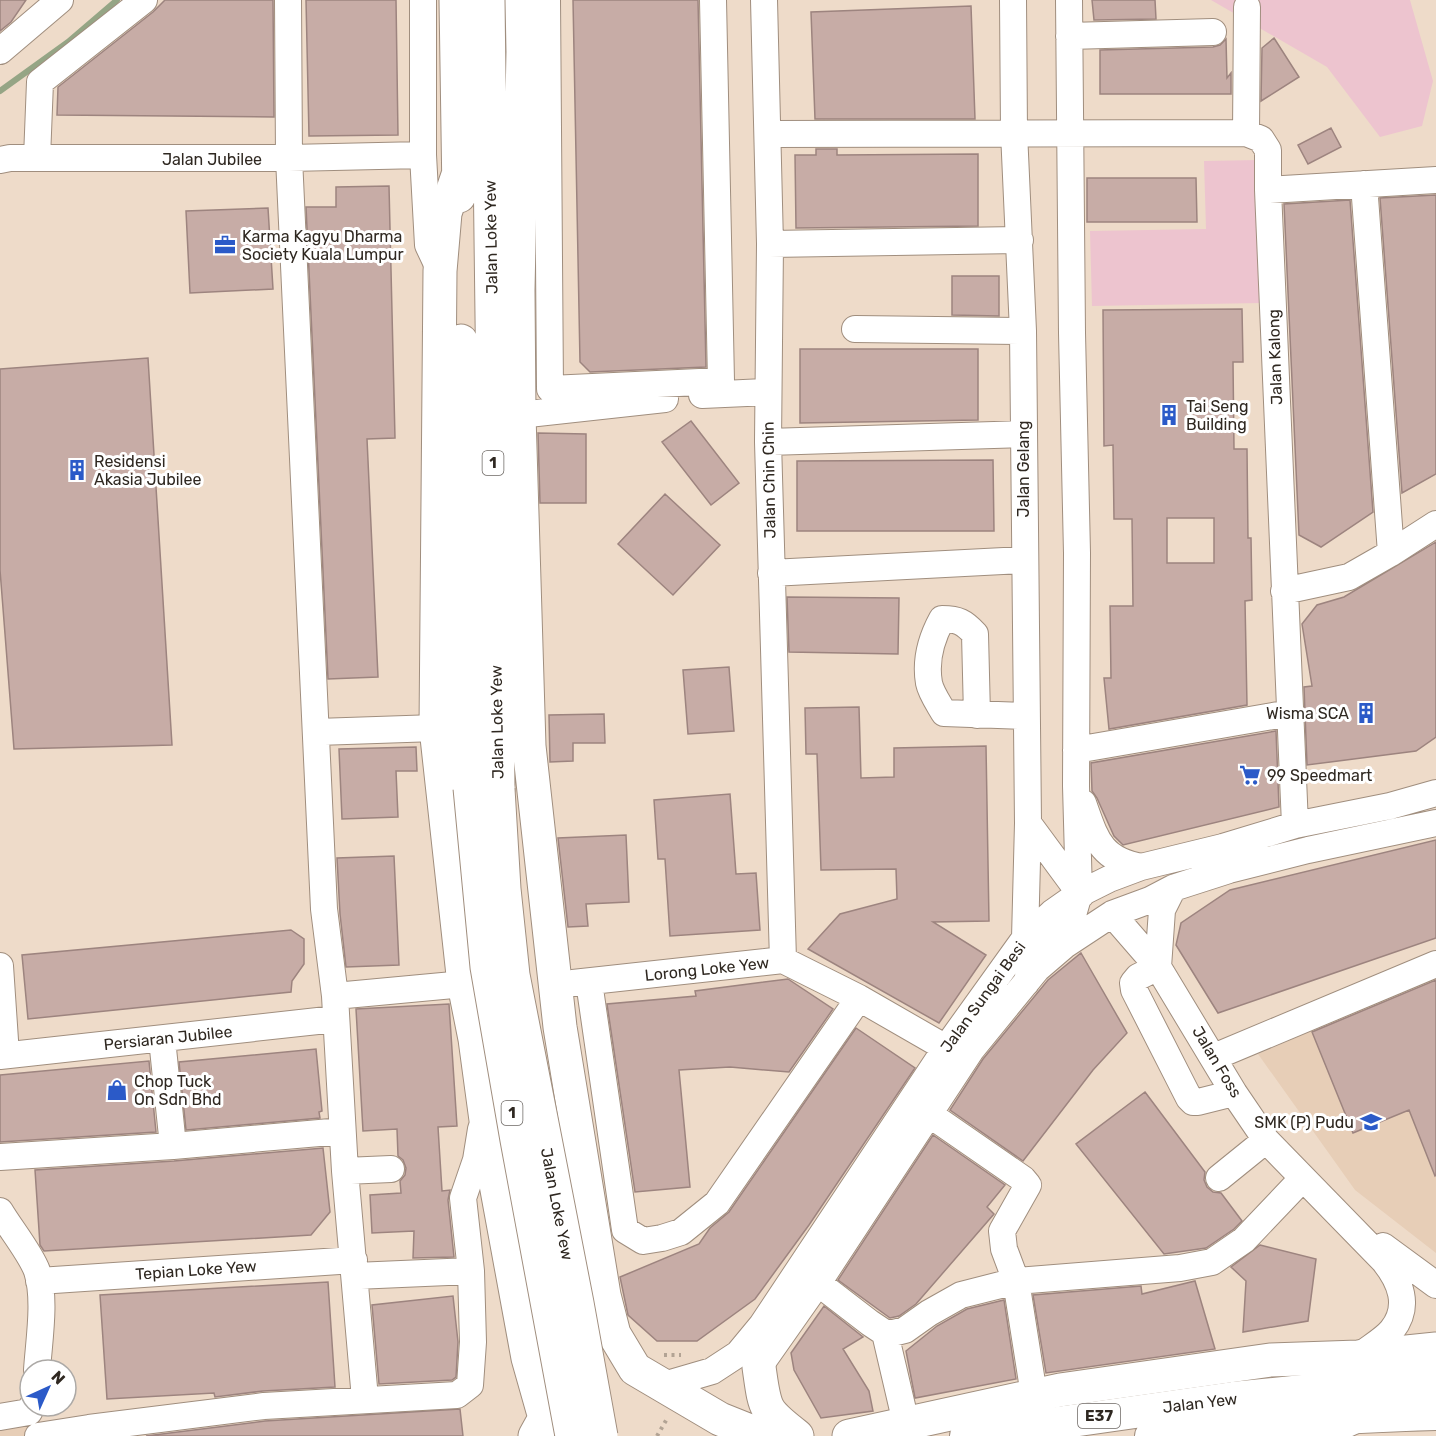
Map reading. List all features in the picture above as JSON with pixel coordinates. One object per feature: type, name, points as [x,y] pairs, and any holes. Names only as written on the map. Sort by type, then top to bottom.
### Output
[{"type":"highway","name":"Jalan Loke Yew","points":[[456,0],[458,175],[484,788],[487,968],[521,1163],[573,1436]]},
{"type":"highway","name":"Jalan Loke Yew","points":[[488,0],[504,142],[484,788],[504,889],[513,975],[578,1303],[601,1436]]},
{"type":"highway","points":[[522,0],[523,52],[504,142],[508,204],[518,290],[519,415],[529,746],[560,1027],[604,1295],[614,1334],[635,1369],[661,1370],[685,1400],[740,1427],[750,1431],[786,1436]]},
{"type":"highway","points":[[458,175],[445,213],[440,271],[436,728],[464,984],[475,1039],[491,1157],[528,1358],[544,1430]]},
{"type":"highway","points":[[491,1157],[508,1176],[524,1179],[541,1178],[550,1175],[569,1160],[579,1138]]},
{"type":"highway","points":[[849,1436],[1034,1395],[1270,1360],[1358,1356],[1436,1349]]},
{"type":"highway","points":[[1358,1356],[1436,1382]]},
{"type":"highway","points":[[759,1367],[764,1404],[773,1418],[797,1436]]},
{"type":"highway","points":[[1313,1436],[1354,1416]]},
{"type":"main road","name":"Jalan Yew","points":[[966,1436],[1233,1398],[1332,1388],[1436,1382]]},
{"type":"main road","name":"Jalan Yew","points":[[1151,1436],[1238,1425],[1354,1416],[1436,1414]]},
{"type":"street","points":[[0,51],[60,0]]},
{"type":"street","points":[[37,158],[40,82],[144,0]]},
{"type":"street","points":[[288,0],[289,158],[324,909],[336,1008],[342,1131],[365,1399]]},
{"type":"street","points":[[423,0],[423,155],[428,245],[440,271]]},
{"type":"street","points":[[547,0],[550,389],[721,381],[713,0]]},
{"type":"street","name":"Jalan Chin Chin","points":[[764,0],[770,244],[767,392],[783,960]]},
{"type":"street","name":"Jalan Gelang","points":[[1013,0],[1014,132],[1023,332],[1028,823],[1025,938]]},
{"type":"street","points":[[1026,983],[1032,965],[1073,915],[1079,894],[1076,786],[1077,553],[1069,0]]},
{"type":"street","points":[[768,134],[1246,133],[1247,7]]},
{"type":"street","points":[[523,52],[530,40],[548,29]]},
{"type":"street","points":[[1069,36],[1213,32]]},
{"type":"street","name":"Jalan Kalong","points":[[1246,133],[1261,139],[1268,150],[1294,825]]},
{"type":"street","points":[[504,142],[548,164]]},
{"type":"street","name":"Jalan Jubilee","points":[[0,160],[10,158],[289,158],[423,155]]},
{"type":"street","points":[[1268,190],[1436,180]]},
{"type":"street","points":[[1364,184],[1391,553]]},
{"type":"street","points":[[770,244],[1020,240]]},
{"type":"street","points":[[855,329],[1023,332]]},
{"type":"street","points":[[519,415],[719,394],[767,392]]},
{"type":"street","points":[[768,442],[1023,434]]},
{"type":"street","points":[[1284,591],[1349,577],[1436,524]]},
{"type":"street","points":[[771,573],[1024,560]]},
{"type":"street","points":[[1076,750],[1290,712]]},
{"type":"street","points":[[978,715],[1026,716]]},
{"type":"street","points":[[317,732],[436,728]]},
{"type":"street","points":[[1076,786],[1101,845],[1114,860],[1141,867]]},
{"type":"street","name":"Jalan Sungai Besi","points":[[661,1370],[712,1371],[738,1354],[762,1325],[946,1048],[1025,938],[1052,913],[1079,894],[1141,867],[1223,847],[1294,825],[1390,806],[1436,793]]},
{"type":"street","points":[[1028,823],[1079,894],[1096,902],[1106,904],[1148,892],[1173,888]]},
{"type":"street","name":"Jalan Sungai Besi","points":[[759,1367],[818,1283],[971,1050],[1037,969],[1065,945],[1112,914],[1150,900],[1173,888],[1229,870],[1288,855],[1436,823]]},
{"type":"street","points":[[1173,888],[1162,910],[1158,967],[1137,977],[1134,990],[1189,1098],[1193,1102],[1198,1102],[1234,1093]]},
{"type":"street","name":"Jalan Foss","points":[[1112,914],[1158,967],[1234,1093],[1266,1140],[1302,1179],[1331,1205],[1436,1285]]},
{"type":"street","name":"Lorong Loke Yew","points":[[555,984],[783,960],[859,998],[946,1048]]},
{"type":"street","points":[[1214,1057],[1436,964]]},
{"type":"street","points":[[0,966],[3,1056]]},
{"type":"street","points":[[590,982],[625,1230],[643,1241],[681,1232],[717,1203],[859,998]]},
{"type":"street","name":"Persiaran Jubilee","points":[[3,1056],[162,1038],[464,984]]},
{"type":"street","points":[[162,1038],[173,1146]]},
{"type":"street","points":[[38,1436],[264,1406],[457,1395],[470,1385],[473,1342],[471,1271],[463,1198],[476,1160],[484,1105]]},
{"type":"street","points":[[928,1114],[1023,1179],[1028,1185],[1002,1231],[1004,1249],[1016,1281],[1034,1395]]},
{"type":"street","points":[[0,1157],[173,1146],[342,1131]]},
{"type":"street","points":[[1219,1178],[1266,1140]]},
{"type":"street","points":[[345,1171],[391,1169]]},
{"type":"street","points":[[818,1283],[885,1333],[893,1333],[904,1330],[961,1295],[1016,1281],[1180,1268],[1212,1262],[1244,1240],[1302,1179]]},
{"type":"street","name":"Jalan Foss","points":[[1331,1205],[1396,1276],[1402,1295],[1401,1311],[1392,1330],[1358,1356]]},
{"type":"street","points":[[0,1211],[36,1268],[41,1294],[38,1358]]},
{"type":"street","name":"Tepian Loke Yew","points":[[39,1281],[354,1268],[471,1271]]},
{"type":"street","points":[[885,1333],[906,1423]]},
{"type":"street","points":[[0,1417],[18,1412]]},
{"type":"path","points":[[661,1370],[689,1354]]},
{"type":"path","points":[[657,1436],[668,1417]]},
{"type":"shaded area","points":[[1211,0],[1410,0],[1433,81],[1422,126],[1380,137],[1327,67]]},
{"type":"shaded area","points":[[1258,160],[1262,303],[1092,306],[1090,231],[1206,229],[1204,161]]},
{"type":"shaded area","name":"SMK (P) Pudu","points":[[1436,977],[1436,1253],[1355,1190],[1258,1054]]},
{"type":"shaded area","points":[[39,1418],[42,1436],[0,1436],[0,1424]]},
{"type":"building","points":[[0,0],[26,0],[11,22],[0,31]]},
{"type":"building","points":[[165,0],[273,0],[274,117],[57,115],[58,87]]},
{"type":"building","points":[[306,0],[396,0],[398,135],[309,136]]},
{"type":"building","points":[[573,0],[698,0],[706,367],[590,372],[580,362]]},
{"type":"building","points":[[1092,0],[1155,0],[1156,19],[1094,20]]},
{"type":"building","points":[[971,6],[975,119],[815,119],[811,12]]},
{"type":"building","points":[[1274,38],[1299,77],[1261,101],[1262,48]]},
{"type":"building","points":[[1226,39],[1227,78],[1231,73],[1231,94],[1100,94],[1100,50],[1213,47],[1220,45]]},
{"type":"building","points":[[1331,128],[1341,147],[1308,164],[1298,145]]},
{"type":"building","points":[[816,149],[837,149],[837,155],[978,154],[978,226],[796,228],[795,155],[816,155]]},
{"type":"building","points":[[1087,178],[1196,178],[1197,222],[1087,222]]},
{"type":"building","points":[[389,186],[395,438],[367,439],[378,677],[328,679],[306,207],[336,207],[336,187]]},
{"type":"building","points":[[1436,195],[1436,474],[1402,493],[1380,198]]},
{"type":"building","points":[[1350,200],[1373,512],[1321,547],[1299,535],[1284,204]]},
{"type":"building","points":[[268,208],[273,289],[190,293],[186,211]]},
{"type":"building","points":[[952,276],[999,276],[999,316],[952,315]]},
{"type":"building","points":[[1242,309],[1243,362],[1233,362],[1234,449],[1247,449],[1248,538],[1251,538],[1252,600],[1245,601],[1247,705],[1109,729],[1104,678],[1111,678],[1110,606],[1133,606],[1132,519],[1114,519],[1113,445],[1104,446],[1103,310]],"holes":[[[1167,518],[1214,518],[1214,563],[1167,563]]]},
{"type":"building","points":[[800,349],[978,349],[978,420],[800,423]]},
{"type":"building","name":"Residensi Akasia Jubilee","points":[[148,358],[172,745],[14,749],[0,570],[0,369]]},
{"type":"building","points":[[691,421],[739,483],[711,505],[662,442]]},
{"type":"building","points":[[538,433],[586,434],[586,503],[540,503]]},
{"type":"building","points":[[993,460],[994,531],[797,531],[797,461]]},
{"type":"building","points":[[665,494],[720,545],[673,595],[618,544]]},
{"type":"building","points":[[1436,542],[1436,737],[1416,751],[1307,765],[1304,687],[1312,686],[1302,624],[1317,605],[1344,597]]},
{"type":"building","points":[[787,597],[899,598],[898,654],[789,652]]},
{"type":"building","points":[[729,667],[734,731],[688,734],[683,670]]},
{"type":"building","points":[[859,707],[861,778],[894,777],[894,748],[986,746],[989,921],[933,922],[986,955],[939,1023],[808,949],[840,914],[897,899],[896,869],[821,870],[817,754],[806,754],[805,708]]},
{"type":"building","points":[[604,714],[605,743],[573,743],[573,761],[550,762],[549,715]]},
{"type":"building","points":[[1276,731],[1279,807],[1123,845],[1114,836],[1092,791],[1091,763]]},
{"type":"building","points":[[416,747],[417,771],[396,771],[398,817],[342,819],[339,749]]},
{"type":"building","points":[[730,794],[736,874],[756,873],[760,930],[670,936],[665,859],[658,859],[654,800]]},
{"type":"building","points":[[626,835],[629,902],[586,904],[588,926],[568,927],[558,838]]},
{"type":"building","points":[[1436,840],[1436,938],[1218,1013],[1176,945],[1181,923],[1230,890]]},
{"type":"building","points":[[394,856],[399,965],[346,967],[337,858]]},
{"type":"building","points":[[291,930],[304,939],[304,964],[292,981],[291,992],[28,1019],[22,955]]},
{"type":"building","points":[[1081,953],[1127,1033],[1093,1070],[1023,1161],[950,1110],[983,1059],[1048,980]]},
{"type":"building","points":[[788,979],[833,1009],[789,1072],[730,1067],[679,1070],[690,1187],[635,1192],[607,1004],[696,996],[695,991]]},
{"type":"building","points":[[1436,980],[1435,1176],[1409,1110],[1353,1133],[1312,1032]]},
{"type":"building","points":[[449,1004],[457,1126],[438,1127],[442,1191],[450,1190],[448,1200],[454,1257],[413,1258],[414,1231],[372,1233],[370,1195],[401,1193],[400,1181],[405,1175],[406,1168],[403,1160],[398,1156],[397,1129],[363,1131],[356,1009]]},
{"type":"building","points":[[856,1028],[915,1068],[809,1225],[755,1299],[697,1341],[657,1341],[628,1315],[620,1277],[699,1244],[710,1228],[729,1212]]},
{"type":"building","points":[[316,1049],[322,1111],[319,1112],[320,1118],[186,1130],[179,1062]]},
{"type":"building","points":[[149,1061],[156,1132],[0,1142],[0,1075]]},
{"type":"building","points":[[1145,1092],[1205,1172],[1204,1180],[1207,1187],[1213,1192],[1221,1193],[1242,1221],[1206,1248],[1164,1254],[1076,1144]]},
{"type":"building","points":[[933,1135],[1005,1185],[987,1207],[994,1214],[916,1304],[899,1316],[890,1318],[838,1280]]},
{"type":"building","points":[[323,1148],[330,1212],[311,1235],[44,1251],[40,1245],[35,1170]]},
{"type":"building","points":[[1260,1245],[1316,1259],[1308,1321],[1243,1332],[1246,1281],[1231,1267]]},
{"type":"building","points":[[1195,1281],[1215,1349],[1046,1373],[1033,1295],[1141,1286],[1142,1294]]},
{"type":"building","points":[[328,1282],[335,1387],[263,1391],[215,1397],[214,1393],[107,1399],[100,1295]]},
{"type":"building","points":[[453,1296],[458,1342],[456,1377],[452,1380],[379,1384],[372,1305]]},
{"type":"building","points":[[1004,1300],[1016,1379],[915,1398],[906,1351],[937,1326],[967,1309]]},
{"type":"building","points":[[824,1306],[863,1337],[843,1349],[869,1391],[873,1411],[821,1418],[794,1370],[791,1353]]},
{"type":"building","points":[[460,1409],[463,1436],[146,1436],[265,1421]]},
{"type":"waterway","points":[[0,91],[68,42],[117,0]]},
{"type":"place","name":"Karma Kagyu Dharma Society Kuala Lumpur","points":[[225,245]]},
{"type":"place","name":"Tai Seng Building","points":[[1169,415]]},
{"type":"place","name":"Residensi Akasia Jubilee","points":[[77,470]]},
{"type":"place","name":"Wisma SCA","points":[[1366,713]]},
{"type":"place","name":"99 Speedmart","points":[[1250,775]]},
{"type":"place","name":"Chop Tuck On Sdn Bhd","points":[[117,1090]]},
{"type":"place","name":"SMK (P) Pudu","points":[[1371,1122]]}]
